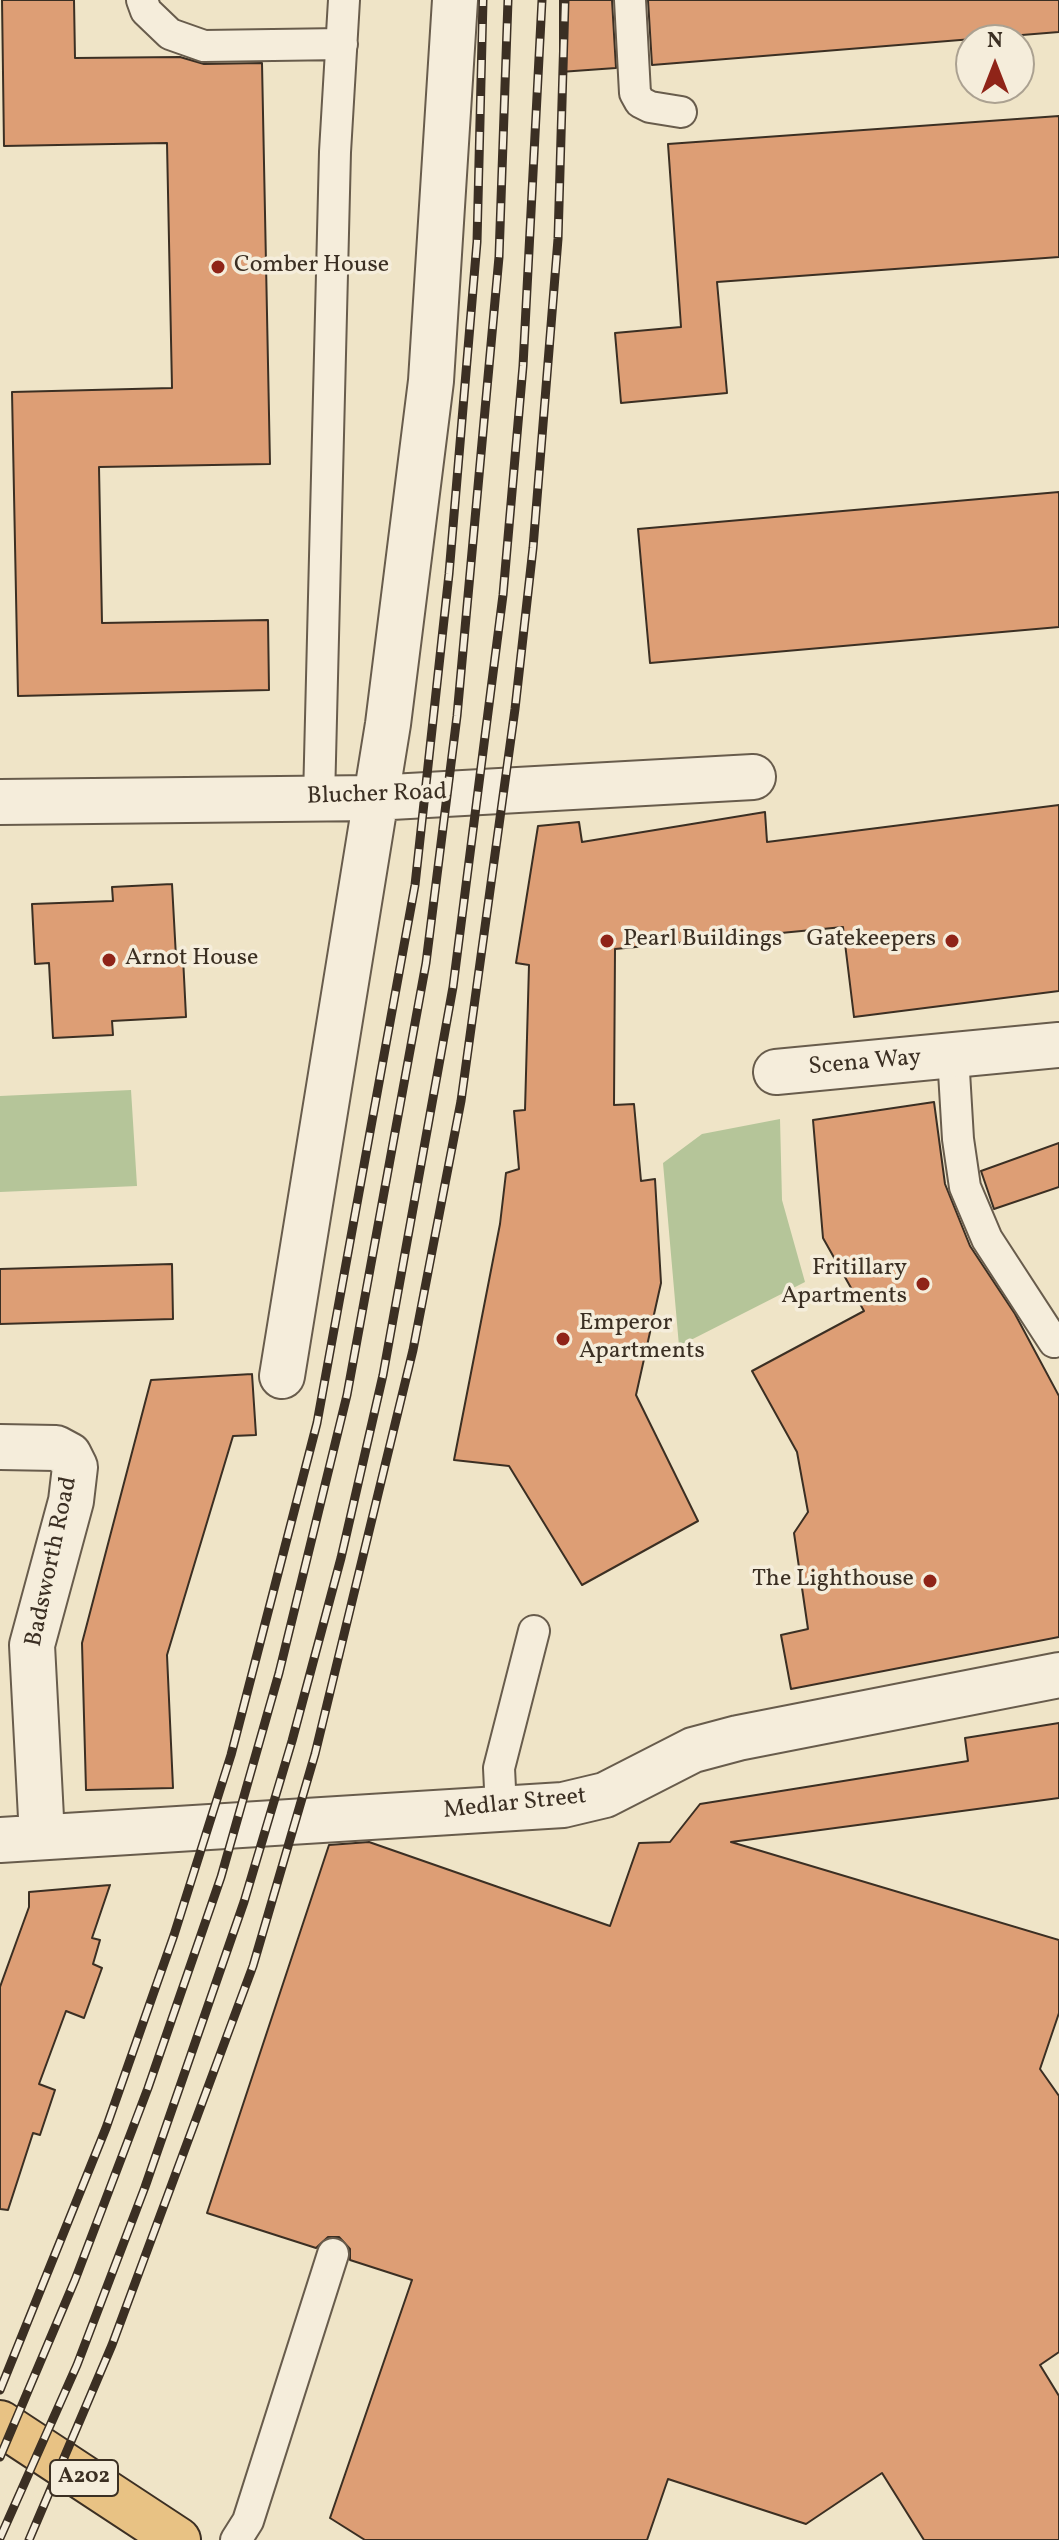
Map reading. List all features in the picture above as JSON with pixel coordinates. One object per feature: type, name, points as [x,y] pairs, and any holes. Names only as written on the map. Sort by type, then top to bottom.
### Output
[{"type":"highway","name":"A202","points":[[0,2423],[171,2538]]},
{"type":"street","points":[[282,1376],[373,798],[388,724],[431,381],[455,0]]},
{"type":"street","name":"Blucher Road","points":[[0,802],[373,798],[753,777]]},
{"type":"street","name":"Scena Way","points":[[776,1072],[1059,1045]]},
{"type":"street","name":"Badsworth Road","points":[[0,1447],[56,1448],[69,1455],[75,1467],[71,1501],[32,1645],[21,1839]]},
{"type":"street","name":"Medlar Street","points":[[21,1839],[563,1805],[605,1795],[693,1750],[738,1738],[1059,1675]]},
{"type":"lane","points":[[142,0],[146,11],[170,34],[204,46],[342,44]]},
{"type":"lane","points":[[319,799],[335,152],[344,0]]},
{"type":"lane","points":[[630,0],[635,93],[640,102],[650,107],[681,112]]},
{"type":"lane","name":"Scena Way","points":[[953,1055],[958,1139],[965,1187],[987,1239],[1054,1342]]},
{"type":"lane","points":[[501,1809],[499,1768],[534,1631]]},
{"type":"lane","points":[[236,2540],[248,2521],[333,2254]]},
{"type":"green space","points":[[131,1090],[137,1186],[0,1192],[0,1096]]},
{"type":"green space","points":[[780,1119],[782,1200],[805,1282],[679,1346],[663,1163],[702,1134]]},
{"type":"building","name":"Comber House","points":[[2,0],[74,0],[75,58],[180,57],[204,64],[262,63],[270,464],[99,467],[102,623],[268,620],[269,690],[18,696],[12,392],[172,388],[167,143],[4,146]]},
{"type":"building","points":[[560,0],[612,0],[616,68],[560,72]]},
{"type":"building","points":[[648,0],[1059,0],[1059,32],[1035,34],[1035,24],[955,24],[955,40],[652,65]]},
{"type":"building","points":[[1059,116],[1059,257],[717,282],[727,393],[621,403],[615,333],[681,327],[668,144]]},
{"type":"building","points":[[1059,492],[1059,627],[650,663],[638,529]]},
{"type":"building","points":[[1059,805],[1059,991],[854,1017],[843,927],[615,949],[614,1105],[634,1104],[641,1181],[655,1179],[661,1283],[636,1395],[698,1521],[582,1585],[509,1466],[454,1460],[500,1224],[506,1173],[519,1169],[514,1111],[525,1110],[529,965],[516,963],[538,826],[579,822],[582,842],[765,812],[767,842]]},
{"type":"building","name":"Arnot House","points":[[172,884],[176,957],[183,957],[186,1017],[112,1021],[113,1035],[53,1038],[49,963],[35,964],[32,904],[113,901],[112,887]]},
{"type":"building","points":[[934,1102],[945,1184],[970,1246],[1015,1314],[1059,1396],[1059,1637],[791,1689],[781,1635],[808,1629],[794,1533],[808,1512],[797,1452],[752,1371],[864,1311],[823,1238],[813,1120]]},
{"type":"building","points":[[1059,1143],[1059,1187],[994,1209],[981,1171]]},
{"type":"building","points":[[172,1264],[173,1319],[0,1324],[0,1269]]},
{"type":"building","points":[[252,1374],[256,1435],[233,1436],[167,1655],[173,1788],[86,1790],[82,1643],[151,1380]]},
{"type":"building","points":[[1059,1723],[1059,1798],[731,1842],[1059,1940],[1059,2013],[1040,2069],[1059,2096],[1059,2352],[1040,2365],[1059,2396],[1059,2540],[924,2540],[882,2473],[806,2524],[668,2479],[647,2540],[365,2540],[330,2518],[412,2280],[350,2260],[350,2249],[339,2237],[328,2237],[316,2248],[207,2213],[329,1845],[369,1842],[610,1926],[639,1843],[670,1842],[700,1804],[968,1761],[965,1738]]},
{"type":"building","points":[[110,1885],[92,1938],[100,1940],[93,1964],[102,1968],[84,2018],[66,2011],[39,2084],[55,2090],[40,2135],[33,2133],[8,2210],[0,2209],[0,1987],[29,1907],[29,1892]]},
{"type":"railway","points":[[0,2390],[106,2128],[174,1935],[231,1755],[317,1423],[415,885],[449,574],[477,242],[483,0]]},
{"type":"railway","points":[[0,2457],[75,2280],[148,2088],[221,1877],[279,1673],[347,1395],[426,963],[457,716],[499,257],[508,0]]},
{"type":"railway","points":[[0,2538],[77,2365],[145,2187],[244,1902],[292,1741],[341,1558],[383,1375],[453,987],[503,595],[523,366],[542,0]]},
{"type":"railway","points":[[29,2540],[112,2345],[253,1966],[315,1754],[413,1350],[461,1101],[515,709],[533,548],[558,239],[565,0]]},
{"type":"place","name":"Comber House","points":[[218,267]]},
{"type":"place","name":"Pearl Buildings","points":[[607,941]]},
{"type":"place","name":"Gatekeepers","points":[[952,941]]},
{"type":"place","name":"Arnot House","points":[[109,960]]},
{"type":"place","name":"Fritillary Apartments","points":[[923,1284]]},
{"type":"place","name":"Emperor Apartments","points":[[563,1339]]},
{"type":"place","name":"The Lighthouse","points":[[930,1581]]}]
